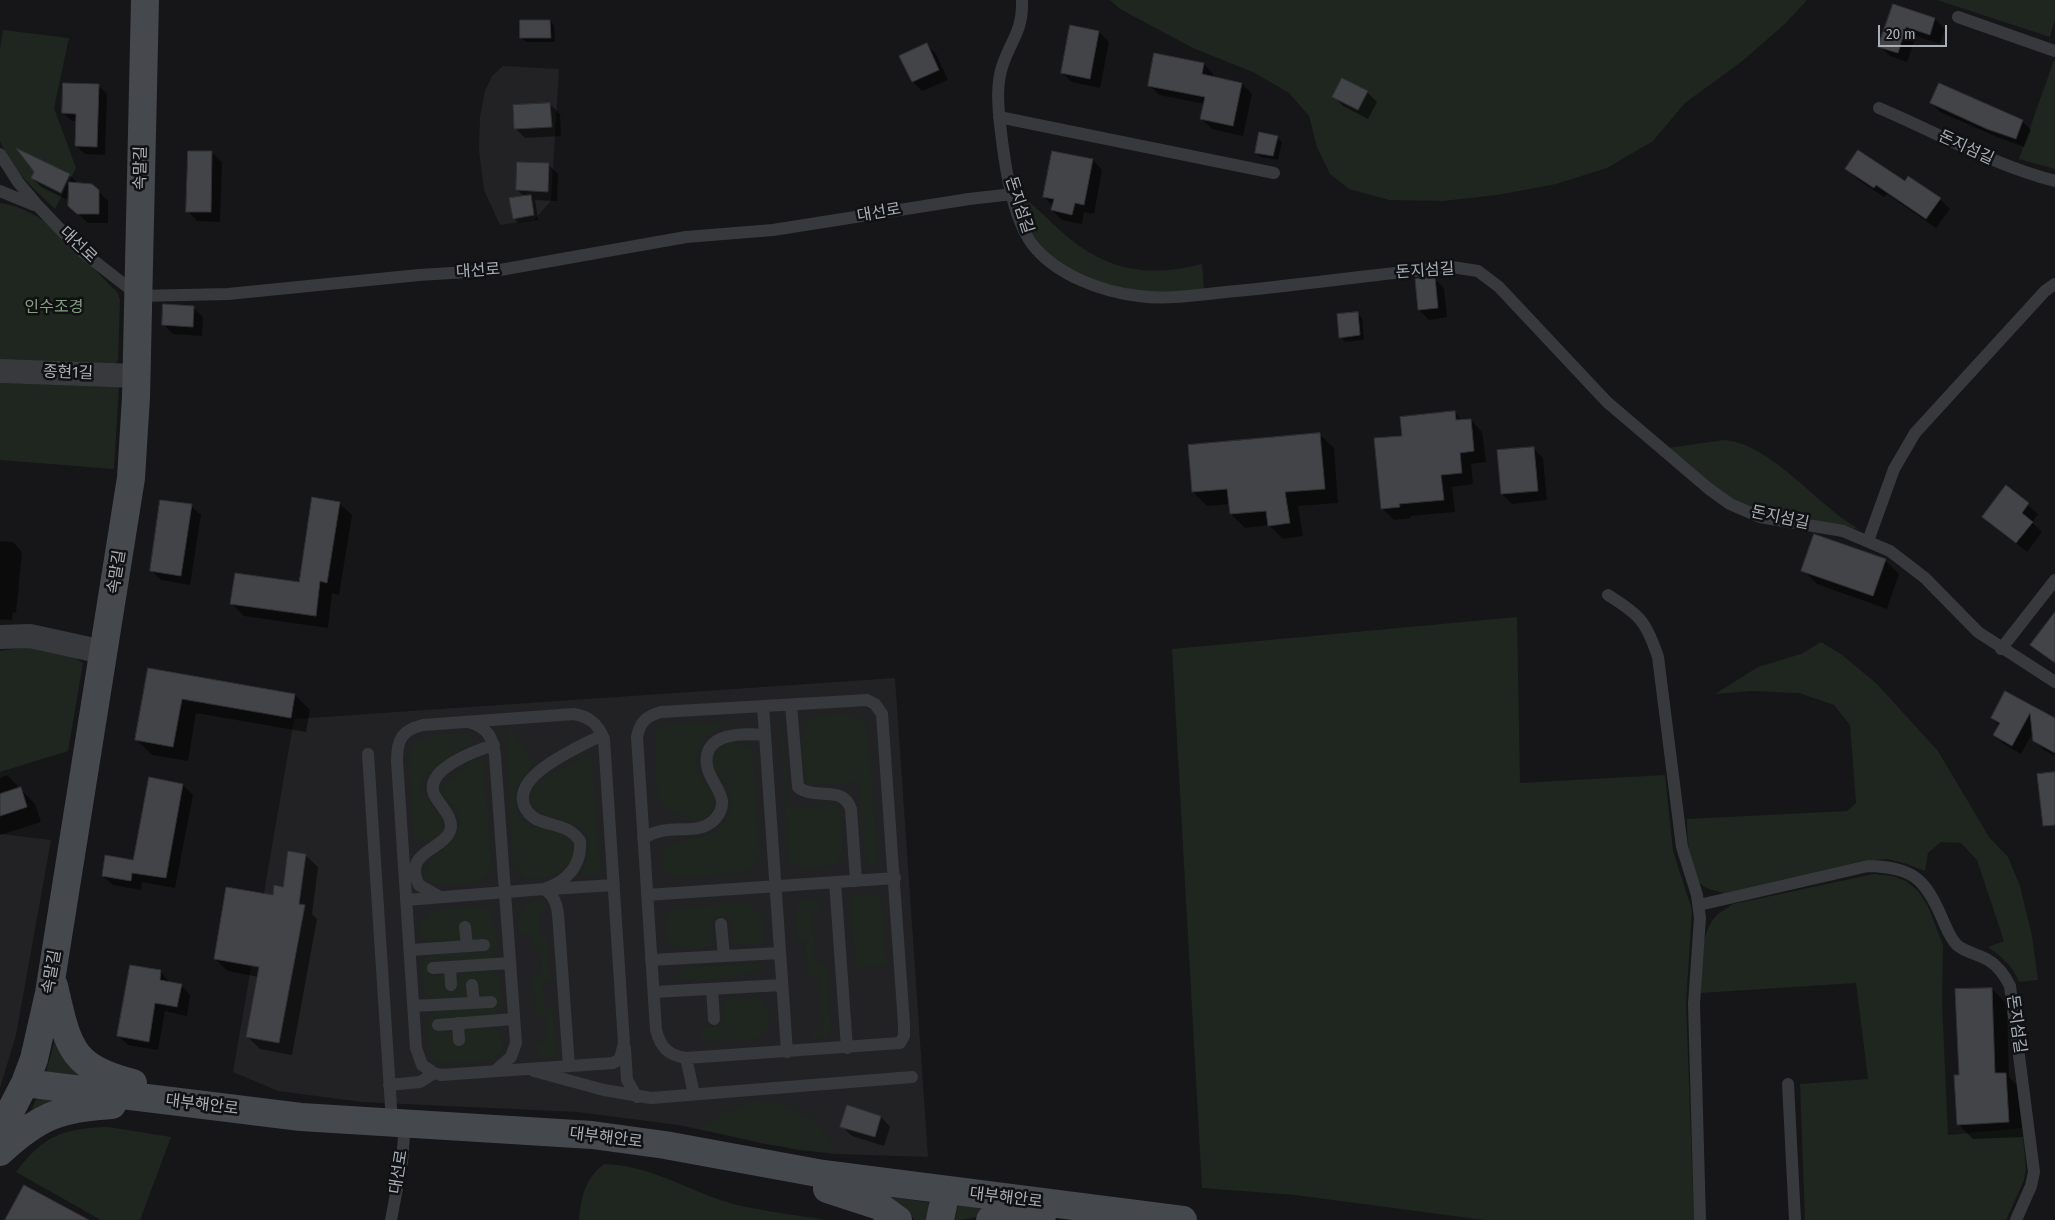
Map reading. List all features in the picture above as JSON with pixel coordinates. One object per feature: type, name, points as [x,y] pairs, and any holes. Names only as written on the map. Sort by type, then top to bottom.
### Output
[{"type":"street","name":"속말길","points":[[0,1131],[25,1083],[38,1041],[52,976],[129,488],[137,376],[145,0]]},
{"type":"street","name":"종현1길","points":[[0,370],[137,376]]},
{"type":"street","points":[[0,637],[30,636],[103,652]]},
{"type":"street","points":[[52,976],[67,1038],[72,1049],[96,1071],[136,1084],[241,1102],[255,1112]]},
{"type":"street","name":"대부해안로","points":[[25,1083],[301,1117],[592,1135],[665,1145],[782,1168],[946,1191],[1183,1220]]},
{"type":"street","points":[[0,1152],[30,1126],[56,1113],[72,1109],[112,1105],[276,1125],[301,1117]]},
{"type":"street","points":[[665,1145],[722,1168],[821,1187],[866,1200],[879,1206],[898,1220]]},
{"type":"street","points":[[940,1220],[946,1191]]},
{"type":"street","points":[[990,1220],[1097,1209]]},
{"type":"lane","name":"돈지섬길","points":[[1022,0],[1020,28],[1003,64],[999,78],[999,116],[1007,172],[1022,224],[1031,242],[1041,254],[1076,277],[1120,293],[1163,297],[1256,290],[1435,269],[1466,268],[1478,271],[1499,287],[1607,402],[1709,489],[1730,504],[1760,516],[1820,526],[1868,541],[1909,563],[1972,627],[2001,649],[2055,682]]},
{"type":"lane","points":[[1958,17],[2055,50]]},
{"type":"lane","name":"돈지섬길","points":[[1879,108],[1982,156],[2025,173],[2055,181]]},
{"type":"lane","points":[[999,116],[1274,173]]},
{"type":"lane","name":"대선로","points":[[0,154],[18,182],[80,250],[138,296],[228,294],[419,275],[500,270],[686,238],[773,230],[969,198],[1013,194]]},
{"type":"lane","points":[[0,191],[39,207]]},
{"type":"lane","points":[[1868,541],[1894,469],[1915,433],[2045,291],[2055,284]]},
{"type":"lane","points":[[2001,649],[2055,580]]},
{"type":"lane","points":[[1608,595],[1634,611],[1648,628],[1658,657],[1682,847],[1699,905],[1700,933],[1694,1004],[1700,1220]]},
{"type":"lane","points":[[867,700],[880,708],[882,714],[894,878],[904,1036],[900,1042],[894,1044],[686,1058],[666,1051],[660,1043],[656,1030],[637,737],[644,720],[651,715],[661,712],[790,705],[867,700]]},
{"type":"lane","points":[[790,705],[798,787],[812,794],[843,796],[849,801],[856,880]]},
{"type":"lane","points":[[764,706],[787,1052]]},
{"type":"lane","points":[[624,1043],[620,1059],[613,1063],[441,1075],[422,1065],[418,1057],[413,1006],[396,761],[399,742],[403,734],[411,728],[574,714],[585,716],[594,722],[602,735],[612,830],[627,1080],[637,1097]]},
{"type":"lane","points":[[468,722],[482,727],[488,732],[494,745],[515,1051],[507,1062],[495,1072]]},
{"type":"lane","points":[[544,889],[563,881],[571,872],[579,859],[580,841],[569,829],[535,819],[529,814],[522,800],[526,785],[541,769],[602,735]]},
{"type":"lane","points":[[643,838],[663,830],[698,829],[708,824],[720,810],[722,801],[720,791],[706,765],[707,756],[712,746],[718,739],[728,736],[765,735]]},
{"type":"lane","points":[[440,897],[419,885],[415,873],[416,866],[425,852],[448,836],[451,830],[448,816],[435,794],[434,783],[442,771],[460,759],[494,745]]},
{"type":"lane","name":"대선로","points":[[368,754],[389,1085],[398,1123],[402,1162],[391,1220]]},
{"type":"lane","name":"돈지섬길","points":[[1699,905],[1868,866],[1892,866],[1909,873],[1925,885],[1936,904],[1949,935],[1957,945],[1988,960],[2004,973],[2010,986],[2034,1172],[2031,1186],[2016,1220]]},
{"type":"lane","points":[[647,895],[894,878]]},
{"type":"lane","points":[[835,882],[847,1048]]},
{"type":"lane","points":[[406,900],[614,885]]},
{"type":"lane","points":[[544,889],[551,894],[557,906],[569,1066]]},
{"type":"lane","points":[[722,924],[724,956]]},
{"type":"lane","points":[[465,927],[467,946]]},
{"type":"lane","points":[[410,950],[484,945]]},
{"type":"lane","points":[[651,960],[780,953]]},
{"type":"lane","points":[[433,968],[510,963]]},
{"type":"lane","points":[[450,967],[451,985]]},
{"type":"lane","points":[[472,985],[474,1003]]},
{"type":"lane","points":[[654,992],[782,985]]},
{"type":"lane","points":[[712,989],[714,1019]]},
{"type":"lane","points":[[413,1006],[491,1002]]},
{"type":"lane","points":[[438,1024],[514,1019]]},
{"type":"lane","points":[[458,1023],[459,1040]]},
{"type":"lane","points":[[686,1058],[694,1094]]},
{"type":"lane","points":[[530,1069],[560,1079],[637,1097],[651,1098],[912,1077]]},
{"type":"lane","points":[[389,1085],[420,1082],[434,1073]]},
{"type":"lane","points":[[1788,1084],[1795,1220]]},
{"type":"shaded area","points":[[503,66],[559,69],[551,201],[534,220],[500,225],[484,190],[479,150],[480,117],[485,91],[492,76]]},
{"type":"shaded area","points":[[895,678],[928,1157],[836,1154],[798,1150],[678,1125],[577,1112],[362,1102],[278,1091],[233,1072],[294,719]]},
{"type":"shaded area","points":[[0,834],[51,840],[16,1035],[0,1088]]},
{"type":"green space","points":[[1110,0],[1807,0],[1785,24],[1741,62],[1685,103],[1653,141],[1607,168],[1556,184],[1497,195],[1443,201],[1389,200],[1349,189],[1330,174],[1317,147],[1309,116],[1289,93],[1255,73],[1193,48],[1120,9]]},
{"type":"green space","points":[[1937,0],[2055,0],[2055,19],[2050,37]]},
{"type":"green space","points":[[3,30],[69,38],[54,108],[76,168],[55,209],[16,169],[0,141],[0,49]]},
{"type":"green space","points":[[2055,60],[2055,169],[2019,159]]},
{"type":"green space","points":[[1029,202],[1064,234],[1084,249],[1116,265],[1132,269],[1166,270],[1202,264],[1204,289],[1170,292],[1136,291],[1098,283],[1083,276],[1054,259],[1033,234],[1026,220],[1023,204]]},
{"type":"green space","name":"인수조경","points":[[0,203],[18,207],[50,226],[65,238],[118,293],[120,300],[118,359],[116,364],[0,361]]},
{"type":"green space","points":[[0,383],[119,387],[114,469],[0,460]]},
{"type":"green space","points":[[1725,440],[1743,444],[1777,464],[1843,519],[1859,529],[1788,519],[1747,507],[1715,489],[1667,448]]},
{"type":"green space","points":[[1517,617],[1520,783],[1665,775],[1673,851],[1692,910],[1686,1003],[1694,1220],[1484,1220],[1295,1195],[1202,1188],[1172,649]]},
{"type":"green space","points":[[1821,642],[1841,654],[1877,684],[1938,751],[1989,837],[2008,857],[2020,886],[2032,936],[2038,980],[2019,982],[2006,962],[1988,947],[2004,941],[1977,860],[1961,843],[1941,842],[1928,853],[1925,871],[1888,859],[1863,861],[1725,893],[1707,888],[1698,879],[1694,872],[1690,854],[1687,819],[1847,811],[1856,803],[1850,725],[1834,705],[1799,693],[1751,691],[1715,694],[1758,667],[1801,654]]},
{"type":"green space","points":[[33,646],[66,652],[83,663],[68,751],[0,772],[0,651]]},
{"type":"green space","points":[[841,713],[854,715],[864,722],[868,728],[877,859],[872,865],[865,860],[858,782],[807,786],[802,746],[803,736],[811,719],[820,714]]},
{"type":"green space","points":[[731,722],[708,737],[702,744],[696,760],[701,778],[714,794],[714,806],[710,814],[696,820],[682,815],[657,799],[655,736],[658,729],[666,725]]},
{"type":"green space","points":[[780,724],[783,724],[789,808],[839,804],[842,847],[841,855],[834,865],[804,869],[795,866],[789,861]]},
{"type":"green space","points":[[508,729],[511,730],[532,761],[531,767],[520,782],[515,794],[517,810],[522,819],[535,827],[559,831],[565,834],[571,839],[575,847],[570,863],[543,878],[533,879],[524,877],[513,863],[506,735]]},
{"type":"green space","points":[[465,733],[473,736],[471,742],[427,774],[422,780],[421,790],[440,817],[443,829],[442,833],[432,841],[420,840],[413,830],[408,758],[411,749],[422,738],[439,734]]},
{"type":"green space","points":[[735,742],[749,748],[753,753],[760,852],[757,863],[745,872],[679,877],[667,872],[663,864],[664,853],[668,847],[676,842],[716,831],[726,821],[730,805],[729,790],[726,783],[715,770],[713,759],[721,747]]},
{"type":"green space","points":[[588,755],[592,759],[601,875],[580,875],[589,853],[588,838],[581,828],[543,814],[533,807],[528,796],[538,781]]},
{"type":"green space","points":[[481,758],[484,761],[490,869],[485,877],[475,883],[428,884],[423,877],[427,868],[454,837],[460,821],[455,808],[439,790],[471,761]]},
{"type":"green space","points":[[1874,874],[1892,876],[1906,881],[1918,891],[1928,906],[1943,945],[1942,1002],[1948,1135],[2022,1128],[2026,1168],[2024,1180],[2006,1220],[1805,1220],[1800,1084],[1868,1079],[1856,983],[1700,993],[1704,942],[1711,923],[1722,911],[1733,904]]},
{"type":"green space","points":[[881,894],[887,965],[856,968],[850,896]]},
{"type":"green space","points":[[802,900],[816,900],[821,905],[821,909],[812,909],[816,963],[826,962],[831,1030],[827,1037],[812,1038],[811,1032],[823,1032],[819,975],[807,976],[805,940],[796,941],[794,912]]},
{"type":"green space","points":[[543,901],[546,904],[546,910],[538,911],[540,939],[548,939],[551,980],[543,981],[545,1008],[553,1008],[557,1057],[538,1059],[537,1042],[546,1041],[545,1017],[536,1018],[532,975],[542,973],[540,948],[533,949],[532,934],[519,935],[519,919],[522,910],[530,903]]},
{"type":"green space","points":[[741,903],[755,908],[762,916],[766,942],[734,945],[731,916],[711,917],[713,946],[693,949],[681,948],[674,946],[666,937],[666,925],[675,908]]},
{"type":"green space","points":[[474,906],[482,907],[493,915],[498,947],[492,957],[487,959],[429,961],[429,975],[446,978],[447,990],[457,989],[456,973],[490,971],[499,978],[502,994],[501,1005],[492,1016],[435,1018],[435,1030],[453,1034],[453,1044],[464,1043],[463,1028],[491,1027],[497,1029],[502,1035],[503,1048],[498,1055],[483,1062],[444,1063],[435,1060],[427,1048],[426,1024],[431,1014],[435,1011],[495,1007],[495,996],[479,995],[477,980],[467,981],[468,997],[436,998],[430,996],[426,993],[424,986],[422,962],[431,954],[488,952],[488,938],[433,942],[423,938],[420,928],[423,920],[434,911]]},
{"type":"green space","points":[[764,963],[747,974],[735,977],[672,980],[676,974],[686,967]]},
{"type":"green space","points":[[759,998],[770,1014],[769,1026],[762,1035],[755,1039],[702,1042],[702,1028],[725,1026],[723,1000]]},
{"type":"green space","points":[[56,1036],[93,1079],[46,1072]]},
{"type":"green space","points":[[38,1095],[67,1101],[28,1117]]},
{"type":"green space","points":[[755,1101],[781,1105],[804,1115],[823,1132],[836,1154],[765,1144],[699,1129],[718,1115]]},
{"type":"green space","points":[[108,1127],[171,1137],[140,1220],[101,1220],[16,1172],[35,1150],[55,1136],[78,1129]]},
{"type":"green space","points":[[604,1164],[620,1165],[650,1172],[723,1201],[761,1210],[825,1220],[579,1220],[581,1204],[588,1182]]},
{"type":"green space","points":[[874,1194],[931,1203],[928,1220],[915,1220],[901,1207]]},
{"type":"green space","points":[[958,1205],[1009,1210],[955,1220]]},
{"type":"building","points":[[1893,4],[1935,18],[1930,35],[1906,27],[1898,53],[1878,47]]},
{"type":"building","points":[[520,20],[550,20],[551,38],[520,38]]},
{"type":"building","points":[[1070,25],[1099,31],[1090,79],[1061,73]]},
{"type":"building","points":[[927,43],[939,70],[912,82],[899,56]]},
{"type":"building","points":[[1154,53],[1204,63],[1202,74],[1242,83],[1233,126],[1200,119],[1205,97],[1148,86]]},
{"type":"building","points":[[1342,78],[1368,91],[1358,110],[1332,97]]},
{"type":"building","points":[[63,83],[99,84],[97,147],[75,146],[76,114],[62,113]]},
{"type":"building","points":[[1939,83],[2023,120],[2016,139],[1987,129],[1930,103]]},
{"type":"building","points":[[550,103],[552,127],[514,129],[513,105]]},
{"type":"building","points":[[1259,132],[1278,136],[1273,156],[1255,153]]},
{"type":"building","points":[[16,148],[70,174],[61,193],[31,178],[34,172]]},
{"type":"building","points":[[1858,150],[1905,181],[1908,176],[1941,198],[1926,219],[1876,185],[1874,188],[1845,169]]},
{"type":"building","points":[[188,151],[212,151],[211,212],[186,212]]},
{"type":"building","points":[[1052,151],[1093,159],[1084,205],[1075,203],[1072,215],[1051,210],[1054,199],[1043,197]]},
{"type":"building","points":[[517,162],[549,163],[548,192],[516,190]]},
{"type":"building","points":[[69,182],[92,184],[99,190],[99,214],[77,214],[68,206]]},
{"type":"building","points":[[531,195],[534,215],[513,219],[509,198]]},
{"type":"building","points":[[1435,277],[1438,308],[1418,310],[1415,279]]},
{"type":"building","points":[[163,304],[194,306],[193,327],[162,325]]},
{"type":"building","points":[[1358,312],[1360,335],[1339,338],[1337,314]]},
{"type":"building","points":[[1455,411],[1456,420],[1471,419],[1474,451],[1460,453],[1462,473],[1441,475],[1444,500],[1399,504],[1400,507],[1381,509],[1374,438],[1402,436],[1400,417]]},
{"type":"building","points":[[1320,433],[1325,489],[1285,492],[1290,523],[1268,526],[1266,511],[1230,514],[1227,489],[1192,492],[1188,445]]},
{"type":"building","points":[[1534,447],[1538,491],[1501,494],[1497,450]]},
{"type":"building","points":[[2006,485],[2029,503],[2022,513],[2033,522],[2016,543],[1982,517]]},
{"type":"building","points":[[312,497],[340,502],[327,583],[320,581],[316,616],[230,604],[235,573],[299,582]]},
{"type":"building","points":[[160,500],[192,504],[181,576],[150,571]]},
{"type":"building","points":[[1814,534],[1886,559],[1873,596],[1801,571]]},
{"type":"building","points":[[2055,612],[2055,663],[2030,645]]},
{"type":"building","points":[[148,668],[295,694],[291,718],[182,699],[173,747],[135,740]]},
{"type":"building","points":[[2005,691],[2055,718],[2055,753],[2033,741],[2030,713],[2012,746],[1993,735],[2000,723],[1991,718]]},
{"type":"building","points":[[2055,772],[2055,825],[2043,826],[2037,774]]},
{"type":"building","points":[[149,777],[183,784],[166,878],[132,873],[131,881],[102,876],[105,855],[133,860]]},
{"type":"building","points":[[21,787],[27,807],[0,816],[0,794]]},
{"type":"building","points":[[288,851],[306,854],[299,904],[305,905],[279,1043],[246,1037],[259,967],[214,959],[226,887],[273,895],[274,885],[283,887]]},
{"type":"building","points":[[130,965],[161,970],[160,980],[182,984],[177,1007],[155,1003],[149,1042],[117,1036]]},
{"type":"building","points":[[1992,988],[1995,1073],[2006,1073],[2009,1122],[1957,1125],[1954,1075],[1959,1075],[1955,989]]},
{"type":"building","points":[[847,1105],[881,1116],[875,1137],[840,1127]]},
{"type":"building","points":[[24,1185],[89,1220],[5,1220]]}]
